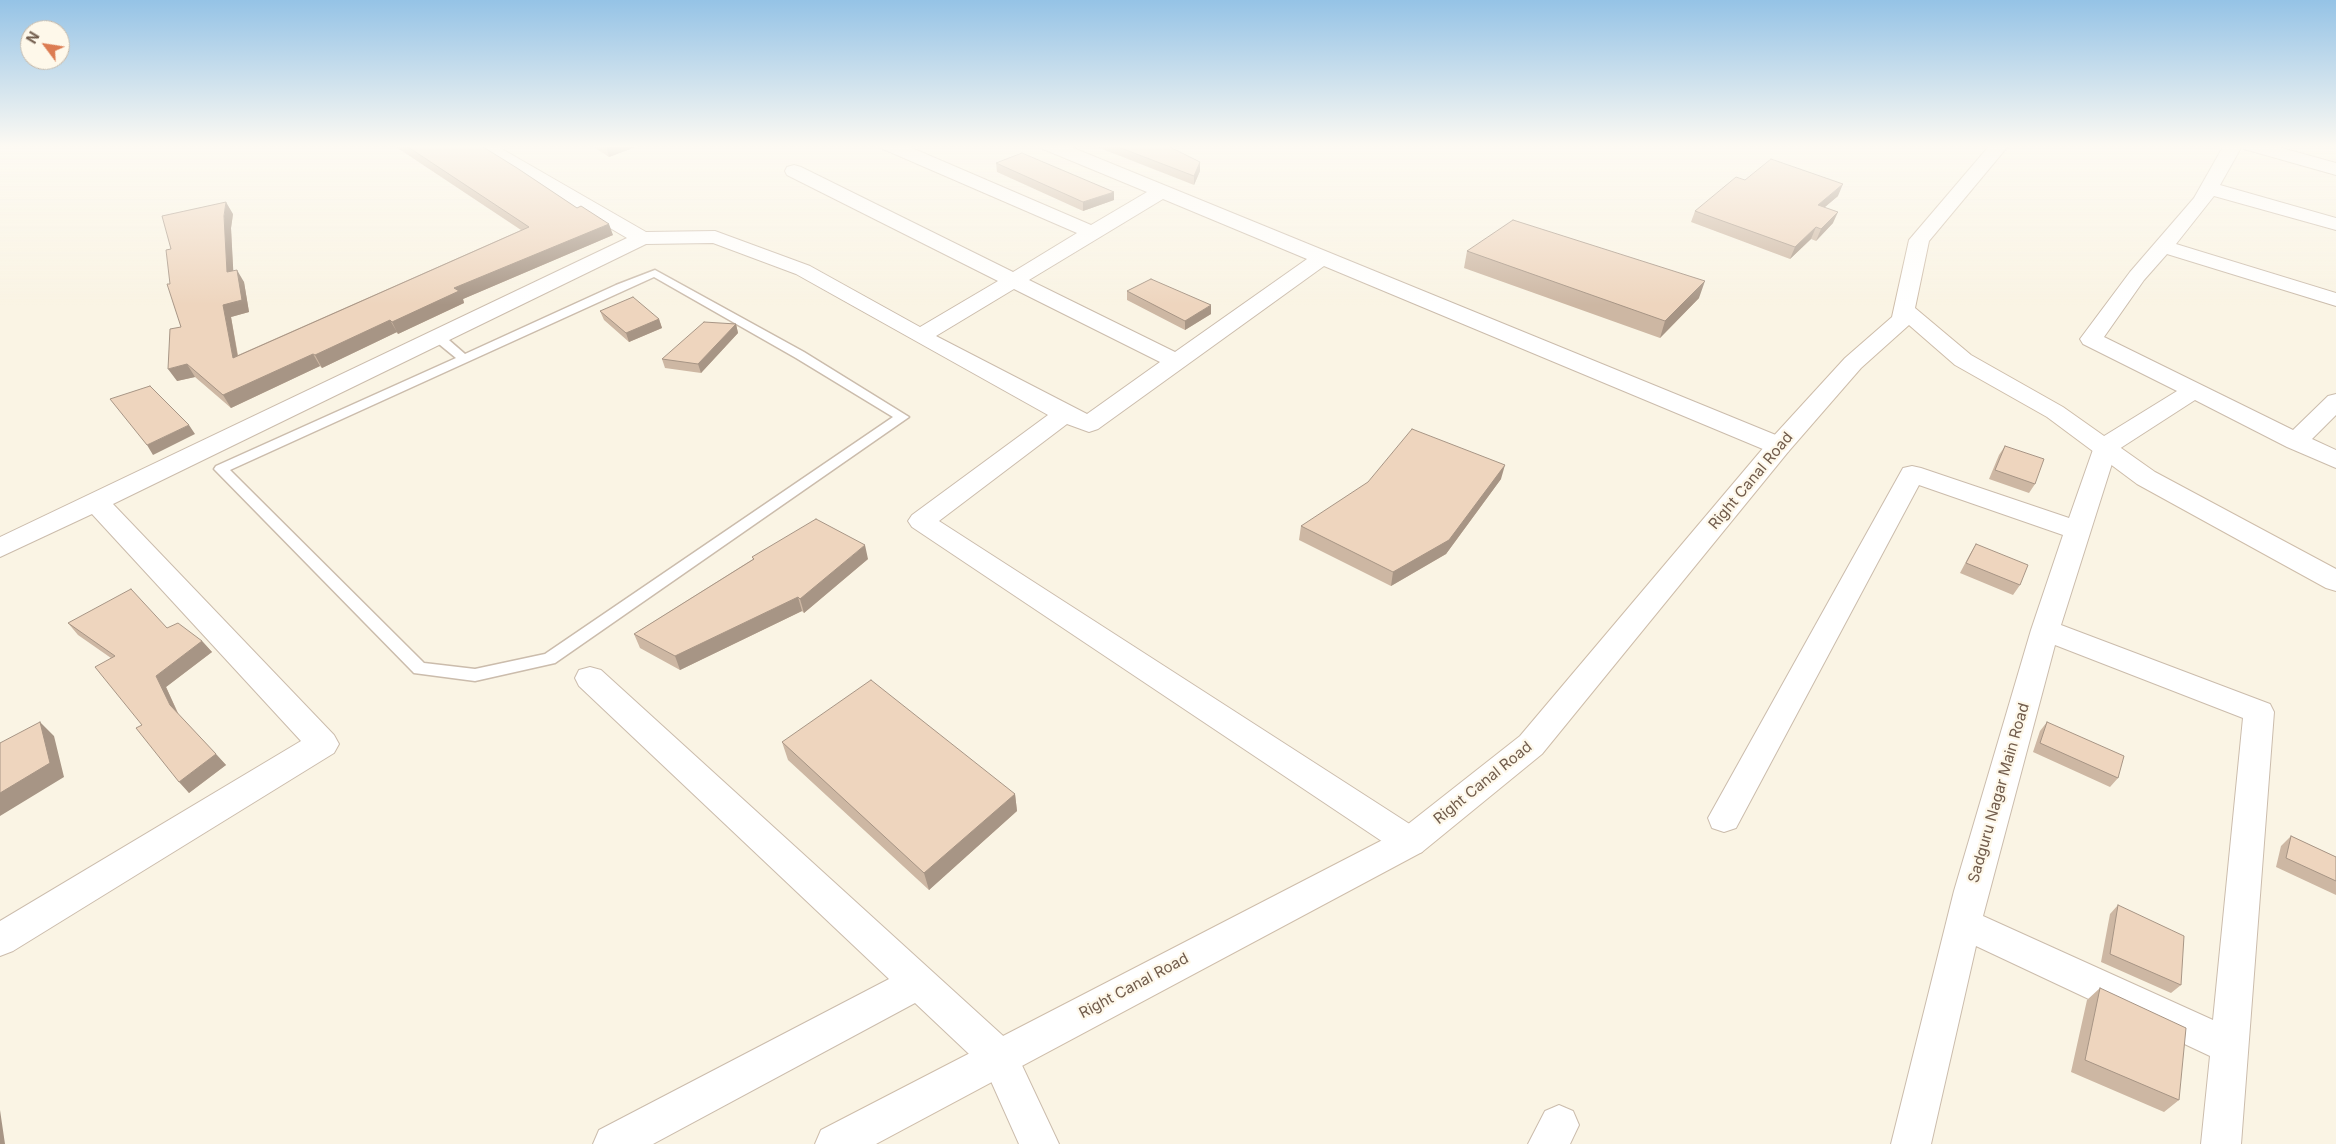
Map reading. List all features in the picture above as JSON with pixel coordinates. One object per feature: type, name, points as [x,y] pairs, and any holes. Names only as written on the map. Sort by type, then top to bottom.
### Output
[{"type":"street","points":[[573,198],[642,238]]},
{"type":"street","points":[[849,198],[1176,361]]},
{"type":"street","points":[[1013,198],[1093,233]]},
{"type":"street","points":[[920,336],[1150,198]]},
{"type":"street","points":[[1176,198],[1779,446]]},
{"type":"street","points":[[1954,198],[1919,240],[1906,311],[1963,360],[2055,412],[2146,478],[2336,581]]},
{"type":"street","points":[[2203,198],[2162,246],[2091,338],[2336,460]]},
{"type":"street","points":[[2245,198],[2336,224]]},
{"type":"street","points":[[0,548],[642,238],[715,237],[803,270],[920,336],[1065,414],[1089,424],[1321,258]]},
{"type":"street","points":[[2162,246],[2336,300]]},
{"type":"street","name":"Right Canal Road","points":[[835,1144],[1410,842],[1531,745],[1779,446],[1853,363],[1902,319],[1906,311]]},
{"type":"street","points":[[2105,447],[2195,390]]},
{"type":"street","points":[[2296,441],[2336,401]]},
{"type":"street","points":[[1065,414],[921,521],[1410,842]]},
{"type":"street","name":"Sadguru Nagar Main Road","points":[[1911,1144],[1964,924],[2045,630],[2105,447]]},
{"type":"street","points":[[1724,818],[1912,474],[2078,531]]},
{"type":"street","points":[[0,940],[323,744],[96,502]]},
{"type":"street","points":[[2045,630],[2259,712],[2221,1144]]},
{"type":"street","points":[[590,678],[999,1057],[1039,1144]]},
{"type":"street","points":[[1964,924],[2229,1046]]},
{"type":"street","points":[[613,1144],[919,982]]},
{"type":"lane","points":[[655,273],[800,355],[902,417],[549,659],[475,675],[420,669],[221,469],[464,359],[620,287],[655,273]]},
{"type":"lane","points":[[438,337],[464,359]]},
{"type":"building","points":[[486,198],[563,198],[577,208],[581,206],[609,224],[454,288],[459,291],[223,395],[187,364],[168,369],[170,329],[181,327],[167,284],[170,284],[166,250],[171,249],[162,216],[226,202],[224,216],[227,272],[237,270],[242,300],[223,305],[233,358],[529,227]]},
{"type":"building","points":[[1075,198],[1094,198],[1083,202]]},
{"type":"building","points":[[1710,198],[1826,198],[1818,205],[1838,212],[1821,229],[1816,227],[1795,247],[1695,211]]},
{"type":"building","points":[[1513,220],[1705,281],[1665,321],[1467,251]]},
{"type":"building","points":[[1151,279],[1211,305],[1185,321],[1127,291]]},
{"type":"building","points":[[633,297],[659,319],[626,333],[600,311]]},
{"type":"building","points":[[704,322],[736,324],[698,364],[662,359]]},
{"type":"building","points":[[150,386],[189,425],[147,445],[110,399]]},
{"type":"building","points":[[1412,429],[1505,465],[1449,540],[1393,572],[1301,526],[1368,482]]},
{"type":"building","points":[[2005,446],[2044,459],[2035,484],[1995,470]]},
{"type":"building","points":[[816,519],[865,545],[800,599],[798,597],[675,656],[634,634],[754,559],[752,557]]},
{"type":"building","points":[[1976,544],[2028,565],[2020,585],[1966,563]]},
{"type":"building","points":[[131,589],[167,628],[178,623],[202,641],[156,676],[170,705],[216,754],[179,782],[136,728],[142,725],[95,667],[115,656],[68,623]]},
{"type":"building","points":[[871,680],[1015,794],[924,873],[782,742]]},
{"type":"building","points":[[40,722],[50,763],[0,793],[0,743]]},
{"type":"building","points":[[2047,722],[2124,756],[2118,778],[2040,743]]},
{"type":"building","points":[[2291,836],[2336,857],[2336,881],[2286,858]]},
{"type":"building","points":[[2118,905],[2184,936],[2181,985],[2110,954]]},
{"type":"building","points":[[2100,988],[2186,1028],[2179,1100],[2085,1060]]}]
